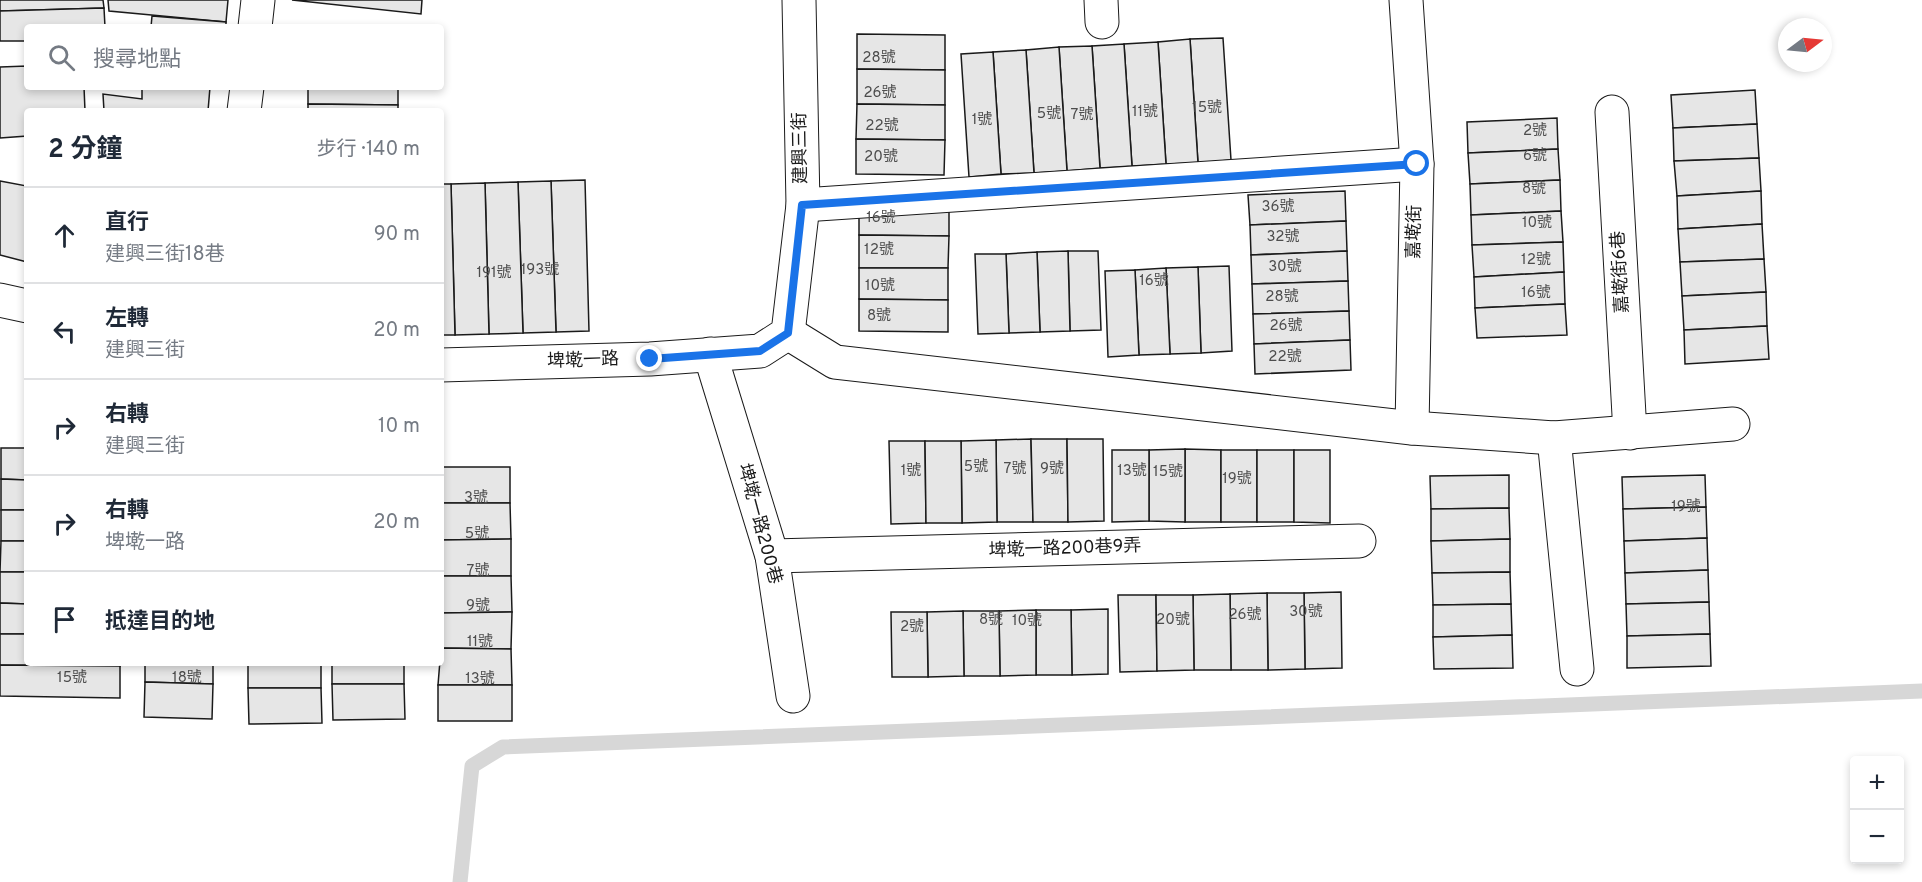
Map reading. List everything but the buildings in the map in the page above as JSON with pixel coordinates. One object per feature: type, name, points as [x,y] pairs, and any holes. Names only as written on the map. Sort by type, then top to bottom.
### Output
[{"type":"street","points":[[255,24],[258,0]]},
{"type":"street","name":"建興三街","points":[[788,333],[802,205],[799,0]]},
{"type":"street","name":"嘉墘街","points":[[1406,0],[1417,164],[1412,428]]},
{"type":"street","points":[[244,108],[247,90]]},
{"type":"street","name":"嘉墘街6巷","points":[[1612,112],[1630,433]]},
{"type":"street","points":[[802,205],[1417,164]]},
{"type":"street","points":[[0,300],[24,305]]},
{"type":"street","points":[[788,333],[835,362],[1412,428],[1554,438],[1733,424]]},
{"type":"street","name":"埤墘一路","points":[[444,365],[650,359],[760,351],[788,333]]},
{"type":"street","name":"埤墘一路200巷","points":[[710,354],[772,556],[794,696]]},
{"type":"street","points":[[1554,438],[1577,669]]},
{"type":"street","name":"埤墘一路200巷9弄","points":[[772,556],[1359,541]]},
{"type":"waterway","points":[[460,882],[472,766],[503,747],[1922,691]]},
{"type":"route","points":[[650,359],[760,351],[788,333],[802,205],[1417,164]]}]
